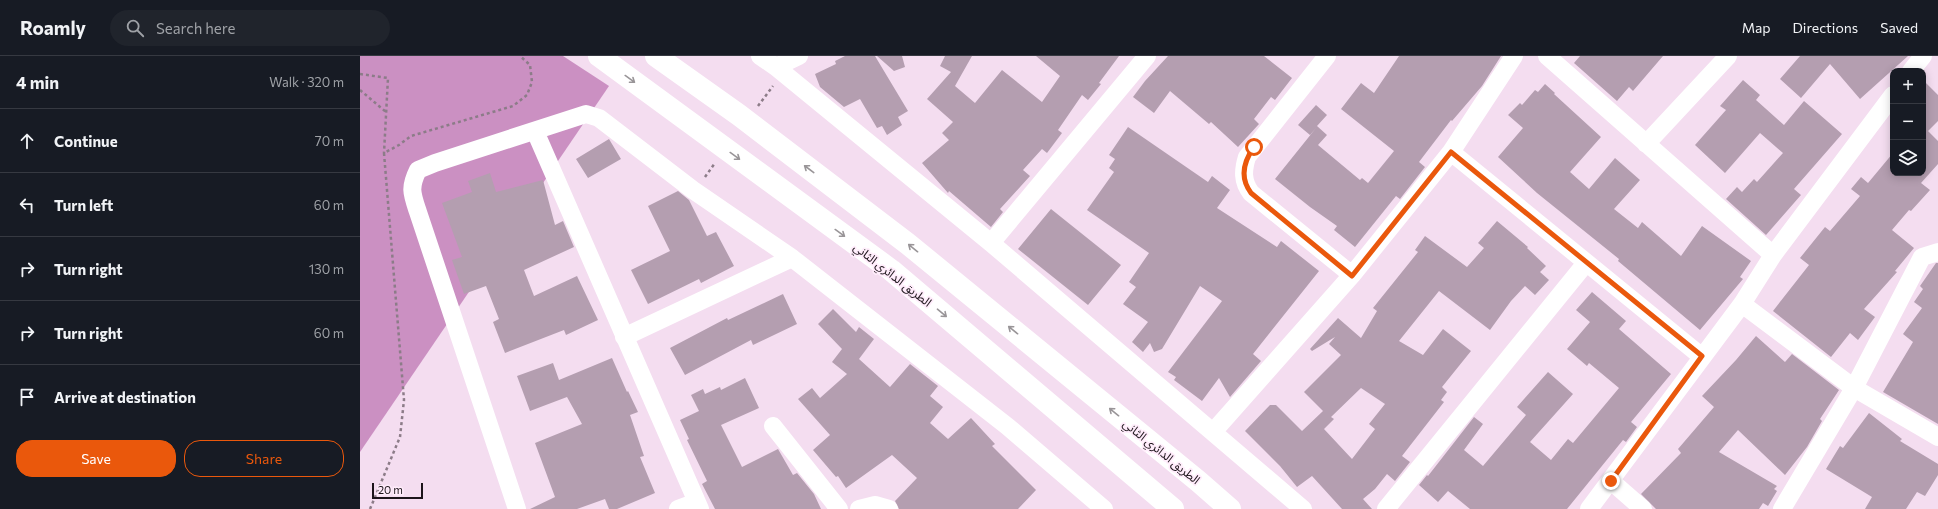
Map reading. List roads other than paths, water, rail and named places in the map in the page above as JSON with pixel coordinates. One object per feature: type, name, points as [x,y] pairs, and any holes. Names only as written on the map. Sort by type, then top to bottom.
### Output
[{"type":"highway","name":"الطريق الدائري الثاني","points":[[599,56],[891,270],[1174,509]]},
{"type":"highway","name":"الطريق الدائري الثاني","points":[[656,56],[739,115],[908,244],[1198,480],[1230,509]]},
{"type":"street","points":[[760,56],[776,67],[991,243],[1303,509]]},
{"type":"street","points":[[776,67],[799,56]]},
{"type":"street","points":[[991,243],[1147,56]]},
{"type":"street","points":[[1327,56],[1246,157],[1244,180],[1251,193],[1352,276]]},
{"type":"street","points":[[1213,432],[1352,276],[1451,152],[1514,56]]},
{"type":"street","points":[[1547,56],[1773,255]]},
{"type":"street","points":[[1646,144],[1728,56]]},
{"type":"street","points":[[1913,68],[1923,56]]},
{"type":"street","points":[[1589,509],[1742,304],[1773,255],[1890,99]]},
{"type":"street","points":[[517,509],[418,212],[412,193],[411,183],[418,170],[586,114],[599,118],[693,190],[792,258],[1007,426],[1104,509]]},
{"type":"street","points":[[536,131],[624,337],[699,505],[678,509]]},
{"type":"street","points":[[1451,152],[1702,356]]},
{"type":"street","points":[[1782,509],[1854,388],[1922,257],[1938,252]]},
{"type":"street","points":[[624,337],[792,258]]},
{"type":"street","points":[[1386,509],[1586,263]]},
{"type":"street","points":[[1742,304],[1854,388],[1938,437]]},
{"type":"street","points":[[773,426],[839,509]]},
{"type":"street","points":[[1611,481],[1643,509]]},
{"type":"street","points":[[859,509],[874,504],[889,509]]}]
